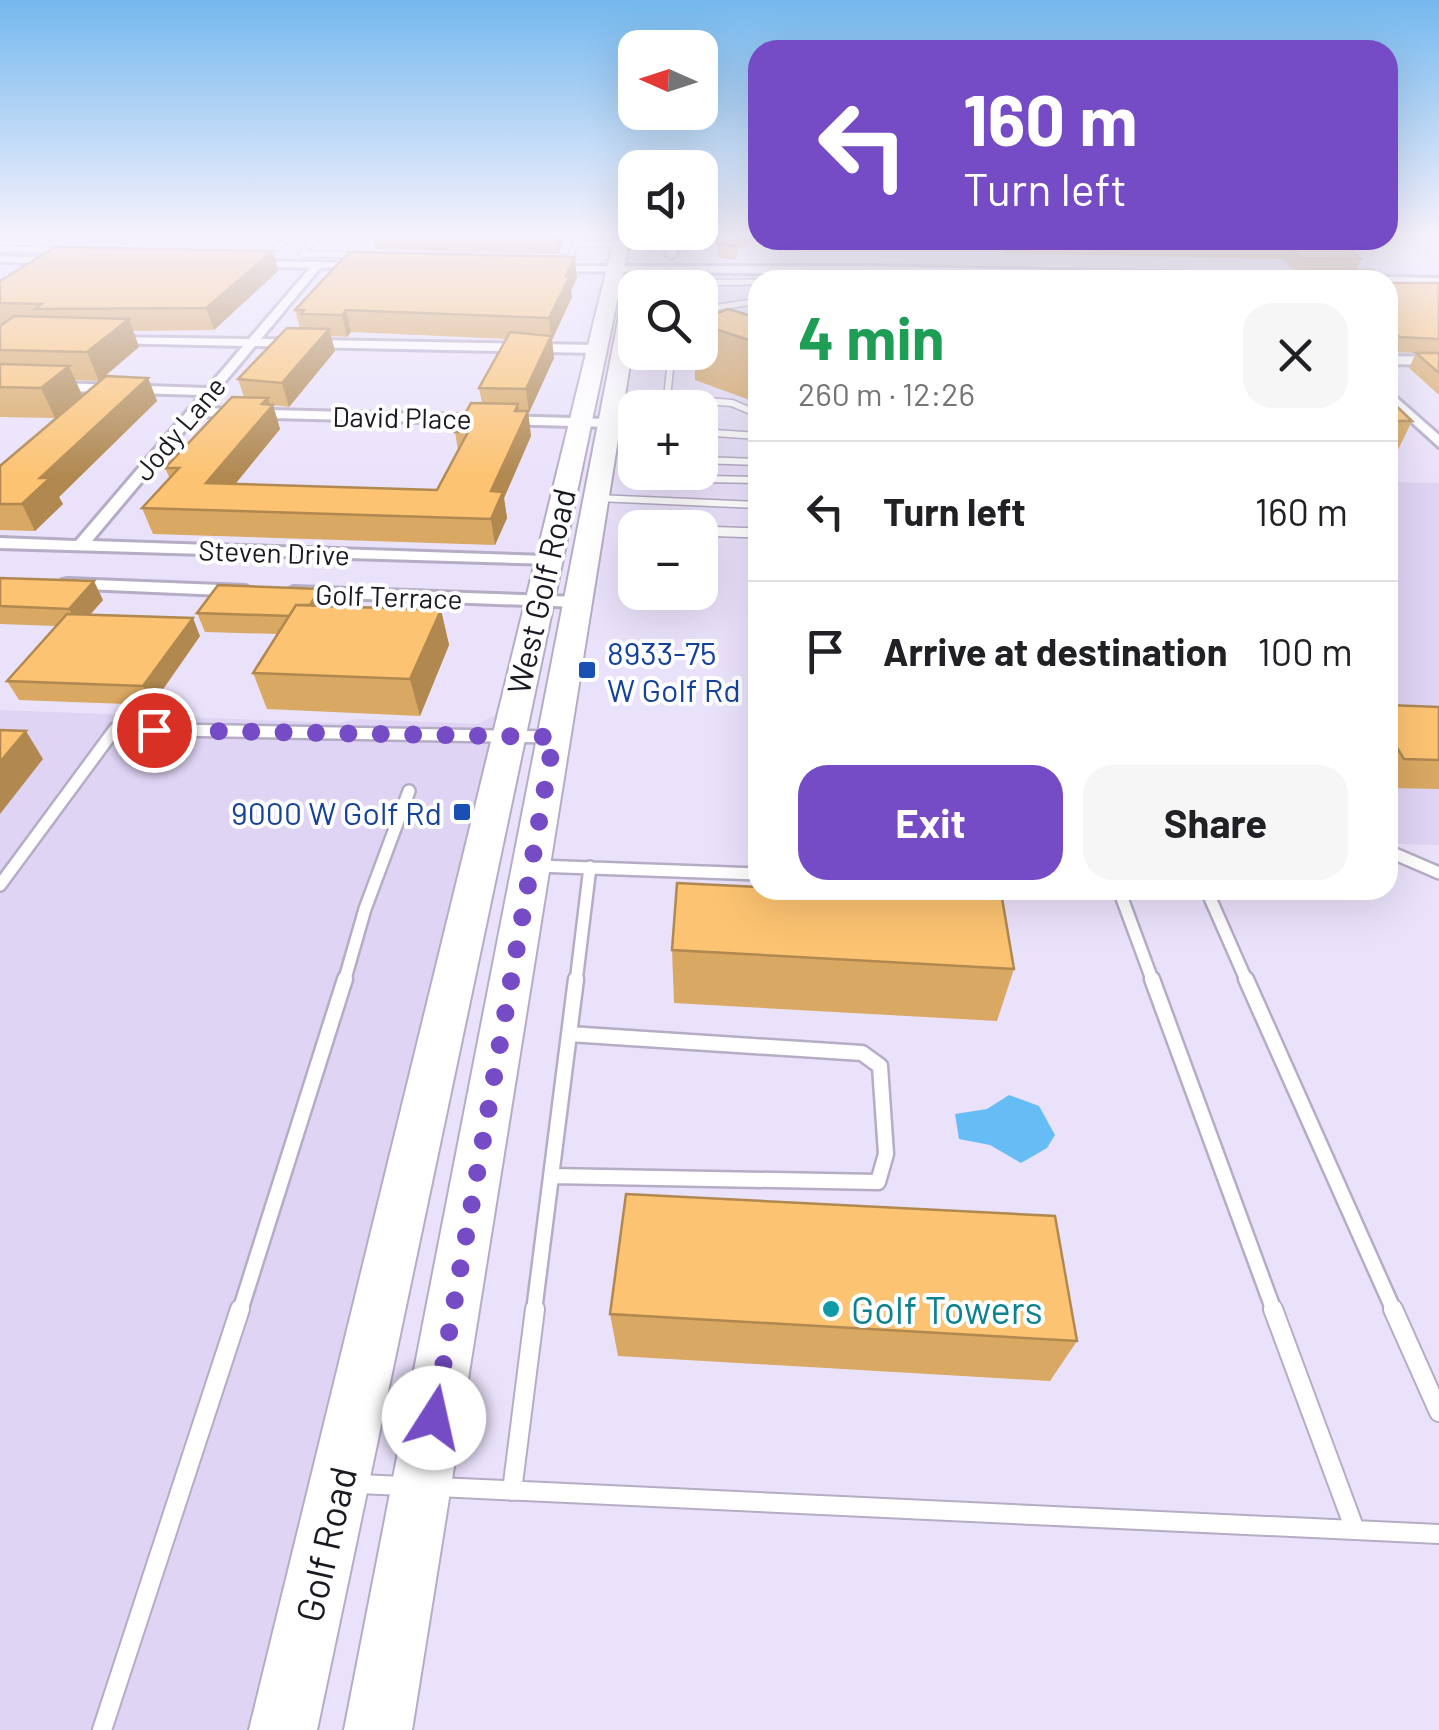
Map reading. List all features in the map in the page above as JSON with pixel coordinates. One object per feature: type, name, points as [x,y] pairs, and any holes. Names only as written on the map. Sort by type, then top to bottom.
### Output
[{"type":"main road","name":"West Golf Road","points":[[378,1730],[531,866],[531,737],[538,601],[605,316]]},
{"type":"main road","name":"West Golf Road","points":[[420,1123],[531,737],[578,602],[610,423],[624,370]]},
{"type":"main road","name":"Golf Road","points":[[282,1730],[420,1123]]},
{"type":"street","name":"Jody Lane","points":[[80,546],[275,316]]},
{"type":"street","points":[[97,339],[595,349]]},
{"type":"street","points":[[1398,360],[1439,362]]},
{"type":"street","points":[[0,386],[210,392]]},
{"type":"street","points":[[1398,404],[1439,443]]},
{"type":"street","name":"David Place","points":[[193,412],[610,423]]},
{"type":"street","name":"Steven Drive","points":[[0,543],[548,562]]},
{"type":"street","name":"Golf Terrace","points":[[58,584],[442,604],[578,602]]},
{"type":"lane","points":[[718,403],[732,403],[748,410]]},
{"type":"lane","points":[[610,423],[618,423]]},
{"type":"lane","points":[[718,433],[748,435]]},
{"type":"lane","points":[[718,461],[748,462]]},
{"type":"lane","points":[[718,478],[748,480]]},
{"type":"lane","points":[[646,502],[650,490]]},
{"type":"lane","points":[[596,498],[748,503]]},
{"type":"lane","points":[[718,532],[748,533]]},
{"type":"lane","points":[[0,885],[114,729],[531,737]]},
{"type":"lane","points":[[102,1730],[313,1088],[365,909],[409,791]]},
{"type":"lane","points":[[1398,855],[1439,873]]},
{"type":"lane","points":[[531,866],[748,874]]},
{"type":"lane","points":[[512,1490],[590,867]]},
{"type":"lane","points":[[1123,900],[1355,1530]]},
{"type":"lane","points":[[1211,900],[1439,1412]]},
{"type":"lane","points":[[552,1176],[878,1182],[886,1154],[880,1066],[862,1053],[569,1034]]},
{"type":"lane","points":[[338,1483],[1439,1534]]},
{"type":"shaded area","points":[[1398,482],[1439,483],[1439,845],[1399,844]]},
{"type":"shaded area","points":[[0,710],[338,723],[356,719],[478,724],[497,714],[249,1730],[0,1730]]},
{"type":"water","points":[[1009,1095],[1039,1106],[1055,1135],[1047,1148],[1021,1163],[990,1145],[959,1139],[955,1114],[987,1109]]},
{"type":"building","points":[[14,316],[129,319],[87,352],[0,350],[0,326]]},
{"type":"building","points":[[491,316],[550,316],[549,318]]},
{"type":"building","points":[[718,316],[748,316],[748,340],[718,330]]},
{"type":"building","points":[[1398,316],[1439,316],[1439,339],[1400,337]]},
{"type":"building","points":[[287,328],[329,329],[282,383],[238,379]]},
{"type":"building","points":[[510,332],[551,336],[526,389],[479,388]]},
{"type":"building","points":[[1416,353],[1439,353],[1439,373]]},
{"type":"building","points":[[0,364],[69,366],[41,388],[0,387]]},
{"type":"building","points":[[106,376],[148,378],[40,478],[50,478],[22,504],[0,504],[0,466]]},
{"type":"building","points":[[232,397],[268,398],[262,404],[273,405],[206,483],[437,490],[468,432],[455,432],[471,403],[518,404],[515,411],[528,411],[491,491],[503,492],[491,519],[142,508],[179,468],[165,468]]},
{"type":"building","points":[[1398,408],[1412,421],[1398,421]]},
{"type":"building","points":[[0,578],[94,581],[69,609],[0,606]]},
{"type":"building","points":[[218,585],[320,589],[310,605],[296,605],[289,616],[197,613]]},
{"type":"building","points":[[296,605],[441,610],[410,679],[253,673]]},
{"type":"building","points":[[67,614],[193,618],[143,686],[7,681]]},
{"type":"building","points":[[1398,705],[1439,707],[1439,760],[1404,759],[1398,749]]},
{"type":"building","points":[[0,730],[26,731],[0,762]]},
{"type":"building","points":[[677,883],[748,887],[748,900],[1002,900],[1014,969],[672,950]]},
{"type":"building","points":[[626,1194],[1055,1216],[1077,1341],[610,1314]]},
{"type":"place","name":"8933-75 W Golf Rd","points":[[587,670]]},
{"type":"place","name":"9000 W Golf Rd","points":[[462,812]]},
{"type":"place","name":"Golf Towers","points":[[831,1309]]},
{"type":"route","points":[[154,730],[554,737],[434,1418]]}]
